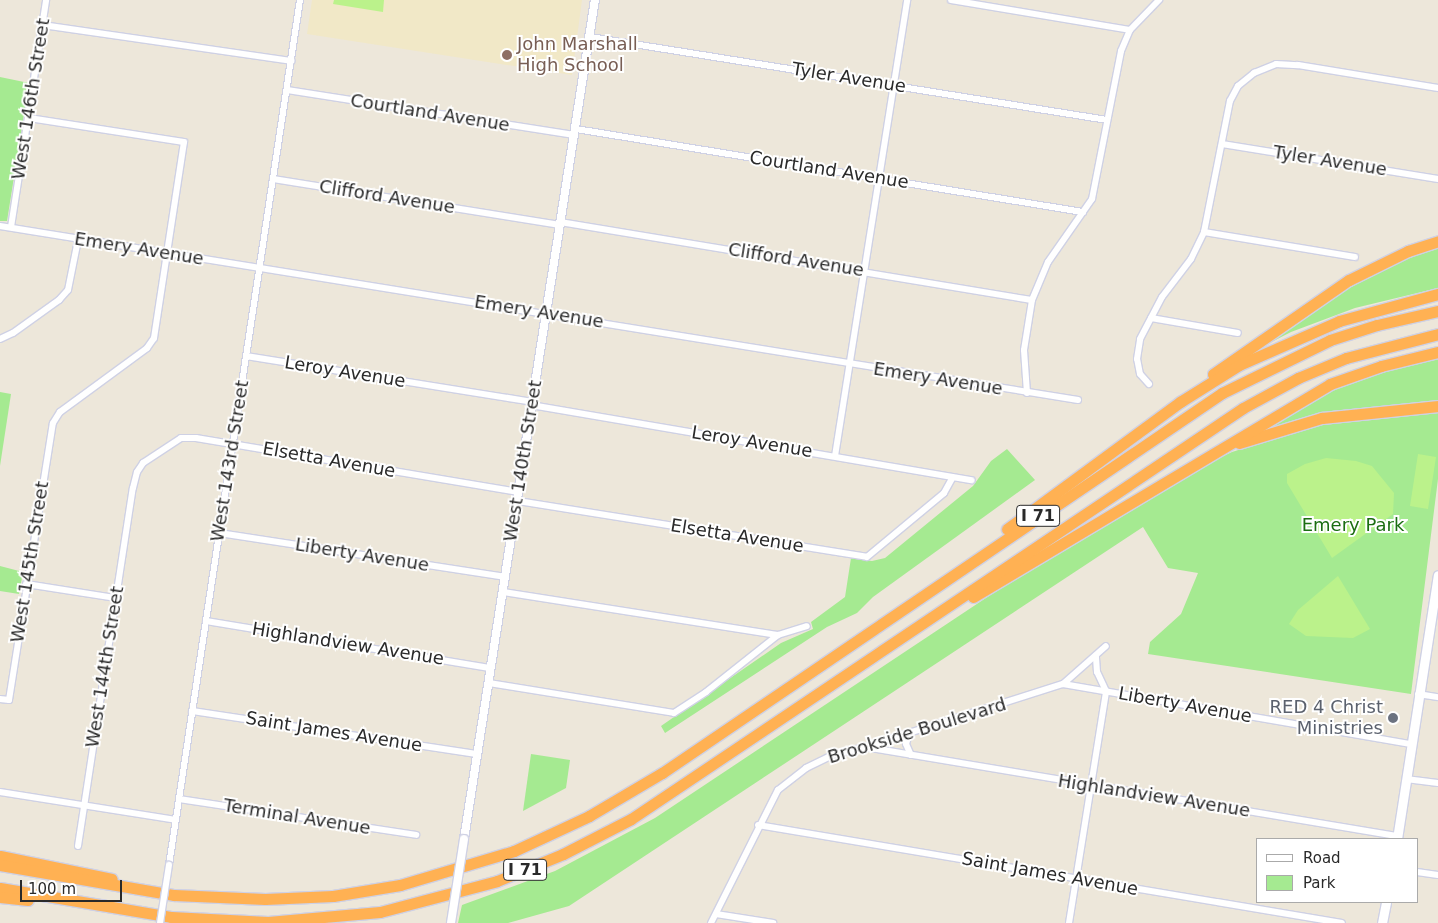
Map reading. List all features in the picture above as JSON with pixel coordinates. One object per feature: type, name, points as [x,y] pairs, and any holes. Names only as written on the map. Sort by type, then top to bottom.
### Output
[{"type":"highway","points":[[914,600],[1180,402],[1225,364],[1318,299],[1367,269],[1438,241]]},
{"type":"highway","points":[[1180,402],[1239,365],[1306,333],[1376,309],[1438,294]]},
{"type":"highway","name":"I 71","points":[[0,865],[174,895],[229,900],[333,896],[409,882],[514,851],[589,816],[662,773],[914,600],[1222,393],[1330,340],[1438,311]]},
{"type":"highway","name":"I 71","points":[[0,888],[93,905],[200,920],[300,921],[380,912],[497,881],[563,854],[631,819],[1209,428],[1273,391],[1346,358],[1438,334]]},
{"type":"highway","points":[[899,638],[1330,384],[1381,366],[1438,352]]},
{"type":"highway","points":[[1212,454],[1265,434],[1322,418],[1438,406]]},
{"type":"highway","points":[[0,856],[100,876],[174,895]]},
{"type":"highway","points":[[0,897],[93,905]]},
{"type":"main road","points":[[1397,838],[1418,694],[1435,609],[1438,575]]},
{"type":"main road","points":[[1382,923],[1386,903]]},
{"type":"street","name":"West 146th Street","points":[[11,228],[46,0]]},
{"type":"street","name":"West 143rd Street","points":[[160,923],[300,0]]},
{"type":"street","name":"West 140th Street","points":[[451,923],[596,0]]},
{"type":"street","points":[[835,456],[908,0]]},
{"type":"street","points":[[950,0],[1130,30]]},
{"type":"street","points":[[1027,393],[1024,350],[1032,300],[1048,262],[1083,212],[1098,180],[1117,65],[1130,30],[1159,0]]},
{"type":"street","points":[[42,24],[291,61]]},
{"type":"street","name":"Tyler Avenue","points":[[590,36],[1107,120]]},
{"type":"street","points":[[1148,384],[1140,374],[1137,359],[1140,339],[1162,297],[1191,259],[1204,232],[1230,101],[1238,86],[1254,72],[1276,64],[1298,65],[1438,88]]},
{"type":"street","name":"Courtland Avenue","points":[[287,90],[879,178],[1083,212]]},
{"type":"street","points":[[29,118],[184,142],[168,253]]},
{"type":"street","name":"Tyler Avenue","points":[[1222,144],[1438,179]]},
{"type":"street","name":"Clifford Avenue","points":[[273,179],[865,271],[1032,300]]},
{"type":"street","name":"Emery Avenue","points":[[0,226],[78,240],[546,313],[849,365],[1078,400]]},
{"type":"street","points":[[1204,232],[1355,257]]},
{"type":"street","points":[[0,338],[13,334],[59,300],[68,290],[78,240]]},
{"type":"street","name":"West 145th Street","points":[[0,699],[9,700],[53,423],[60,412],[147,348],[154,338],[168,253]]},
{"type":"street","points":[[1151,318],[1238,333]]},
{"type":"street","name":"Leroy Avenue","points":[[246,356],[972,480]]},
{"type":"street","name":"Elsetta Avenue","points":[[133,488],[137,472],[144,463],[181,438],[233,444],[519,492]]},
{"type":"street","name":"Elsetta Avenue","points":[[518,501],[867,557],[944,493],[953,477]]},
{"type":"street","name":"West 144th Street","points":[[78,846],[133,488]]},
{"type":"street","name":"Liberty Avenue","points":[[219,533],[505,577]]},
{"type":"street","points":[[26,584],[115,598]]},
{"type":"street","points":[[503,592],[778,635]]},
{"type":"street","name":"Highlandview Avenue","points":[[206,621],[491,668]]},
{"type":"street","points":[[489,683],[674,713],[683,709],[778,635],[807,626]]},
{"type":"street","name":"Brookside Boulevard","points":[[711,923],[758,825],[778,790],[806,768],[835,754],[909,734],[1063,684],[1106,646]]},
{"type":"street","name":"Liberty Avenue","points":[[1096,656],[1098,672],[1106,691]]},
{"type":"street","name":"Liberty Avenue","points":[[1063,684],[1411,744]]},
{"type":"street","points":[[1069,923],[1106,691]]},
{"type":"street","points":[[1418,694],[1438,697]]},
{"type":"street","name":"Saint James Avenue","points":[[192,710],[477,754]]},
{"type":"street","points":[[909,734],[906,744],[911,755]]},
{"type":"street","name":"Highlandview Avenue","points":[[865,747],[1397,838]]},
{"type":"street","points":[[1406,779],[1438,783]]},
{"type":"street","points":[[0,792],[176,820]]},
{"type":"street","name":"Terminal Avenue","points":[[179,799],[416,835]]},
{"type":"street","name":"Saint James Avenue","points":[[758,825],[1342,923]]},
{"type":"street","points":[[1418,872],[1438,875]]},
{"type":"street","points":[[716,914],[773,923]]},
{"type":"shaded area","name":"John Marshall High School","points":[[312,0],[582,0],[572,75],[307,34]]},
{"type":"green space","points":[[334,0],[384,0],[383,12],[333,4]]},
{"type":"green space","points":[[0,77],[29,83],[7,221],[0,221]]},
{"type":"green space","points":[[1438,245],[1438,288],[1355,308],[1291,332],[1248,354],[1374,269]]},
{"type":"green space","points":[[1438,356],[1438,401],[1332,411],[1272,427],[1270,423],[1316,396],[1372,373]]},
{"type":"green space","points":[[0,392],[11,394],[0,466]]},
{"type":"green space","name":"Emery Park","points":[[1433,411],[1438,413],[1438,479],[1411,694],[1148,654],[1150,642],[1181,614],[1198,573],[1168,568],[1143,527],[569,906],[508,923],[458,923],[462,905],[555,871],[655,818],[1016,578],[1209,463],[1232,452],[1319,424]]},
{"type":"green space","points":[[1007,449],[1035,480],[873,597],[857,613],[827,627],[665,733],[661,726],[781,643],[813,629],[811,622],[845,597],[851,558],[872,561],[885,558],[973,486],[991,461]]},
{"type":"green space","points":[[1418,454],[1436,457],[1428,509],[1410,506]]},
{"type":"green space","name":"Emery Park","points":[[1326,458],[1356,461],[1372,466],[1394,493],[1393,514],[1332,558],[1287,483],[1287,474],[1305,464]]},
{"type":"green space","points":[[0,566],[23,572],[19,594],[0,591]]},
{"type":"green space","points":[[1338,576],[1370,629],[1353,638],[1306,636],[1289,624],[1298,610]]},
{"type":"green space","points":[[531,754],[570,760],[566,788],[523,811]]},
{"type":"place","name":"John Marshall High School","points":[[507,55]]},
{"type":"place","name":"RED 4 Christ Ministries","points":[[1393,718]]}]
